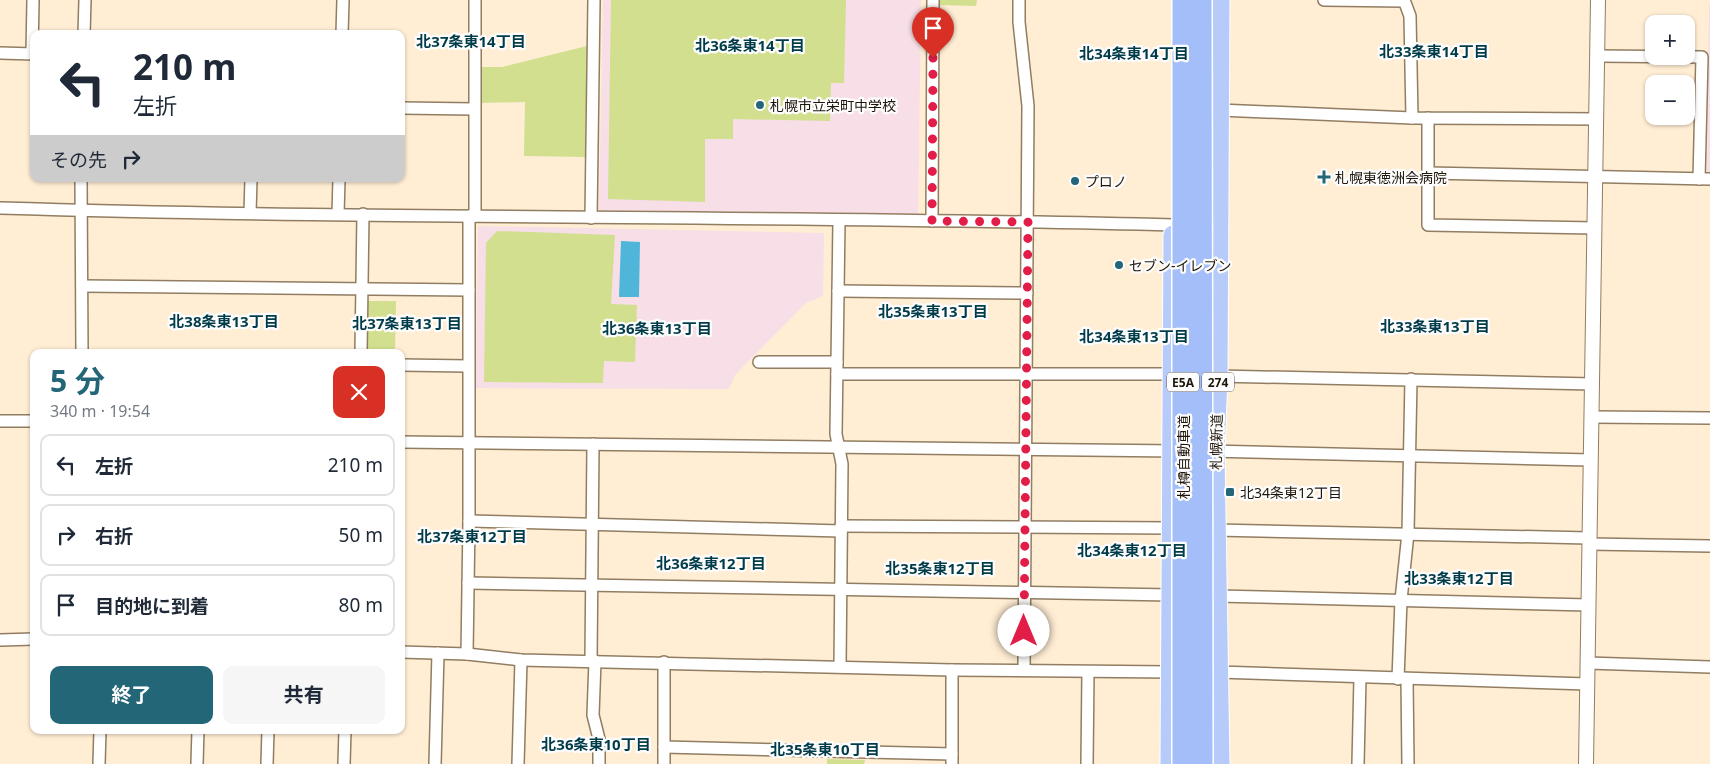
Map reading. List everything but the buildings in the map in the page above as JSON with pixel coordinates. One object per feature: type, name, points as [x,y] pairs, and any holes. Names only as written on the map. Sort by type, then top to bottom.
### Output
[{"type":"highway","points":[[1170,764],[1174,0]]},
{"type":"highway","name":"札樽自動車道","points":[[1183,0],[1184,764]]},
{"type":"highway","name":"札樽自動車道","points":[[1201,0],[1202,764]]},
{"type":"highway","name":"札幌新道","points":[[1220,0],[1216,451],[1220,764]]},
{"type":"street","points":[[33,0],[33,30]]},
{"type":"street","points":[[84,30],[85,0]]},
{"type":"street","points":[[342,30],[343,0]]},
{"type":"street","points":[[467,654],[469,521],[468,366],[475,0]]},
{"type":"street","points":[[591,218],[594,0]]},
{"type":"street","points":[[932,221],[933,0]]},
{"type":"street","points":[[1019,0],[1019,22],[1028,106],[1024,670]]},
{"type":"street","points":[[1324,0],[1404,1],[1410,16],[1412,118]]},
{"type":"street","points":[[1586,764],[1598,0]]},
{"type":"street","points":[[0,53],[30,54]]},
{"type":"street","points":[[1428,173],[1705,179],[1702,57],[1598,56]]},
{"type":"street","points":[[405,108],[474,109]]},
{"type":"street","points":[[1219,110],[1412,118],[1597,119]]},
{"type":"street","points":[[1428,118],[1428,225],[1595,228]]},
{"type":"street","points":[[82,182],[82,349]]},
{"type":"street","points":[[250,213],[251,182]]},
{"type":"street","points":[[338,214],[339,182]]},
{"type":"street","points":[[0,208],[1172,225]]},
{"type":"street","points":[[361,349],[363,214]]},
{"type":"street","points":[[838,221],[836,434],[842,464],[840,667]]},
{"type":"street","points":[[82,286],[469,290]]},
{"type":"street","points":[[838,291],[1027,293]]},
{"type":"street","points":[[759,362],[837,368],[1026,375],[1172,374]]},
{"type":"street","points":[[405,365],[468,366]]},
{"type":"street","points":[[1218,376],[1593,384]]},
{"type":"street","points":[[1408,764],[1403,679],[1402,600],[1408,533],[1411,379]]},
{"type":"street","points":[[1592,417],[1710,418]]},
{"type":"street","points":[[0,421],[30,421]]},
{"type":"street","points":[[405,442],[1216,451],[1591,460]]},
{"type":"street","points":[[592,444],[593,715],[599,739],[599,764]]},
{"type":"street","points":[[469,521],[592,526],[1171,528]]},
{"type":"street","points":[[1216,530],[1408,533],[1710,546]]},
{"type":"street","points":[[468,583],[1171,594]]},
{"type":"street","points":[[1217,596],[1589,605]]},
{"type":"street","points":[[0,640],[30,639]]},
{"type":"street","points":[[405,652],[467,654],[521,660],[952,670],[1170,672]]},
{"type":"street","points":[[435,764],[438,653]]},
{"type":"street","points":[[518,764],[521,660]]},
{"type":"street","points":[[664,662],[664,764]]},
{"type":"street","points":[[1588,663],[1710,666]]},
{"type":"street","points":[[664,747],[952,759],[952,670]]},
{"type":"street","points":[[1087,764],[1088,672]]},
{"type":"street","points":[[1220,672],[1587,684]]},
{"type":"street","points":[[1358,764],[1360,678]]},
{"type":"street","points":[[100,734],[100,764]]},
{"type":"street","points":[[197,764],[198,734]]},
{"type":"street","points":[[267,764],[268,734]]},
{"type":"street","points":[[344,764],[345,734]]},
{"type":"shaded area","name":"札幌市立栄町中学校","points":[[603,0],[921,0],[918,214],[599,210]]},
{"type":"shaded area","points":[[1709,5],[1710,172],[1707,172]]},
{"type":"shaded area","points":[[478,226],[824,233],[823,296],[806,303],[735,375],[729,389],[476,388]]},
{"type":"green space","points":[[611,0],[846,0],[844,83],[831,83],[830,121],[733,119],[733,139],[705,139],[705,202],[608,199]]},
{"type":"green space","points":[[939,0],[977,0],[976,6],[939,5]]},
{"type":"green space","points":[[587,46],[585,157],[524,156],[525,102],[480,103],[481,67],[502,67]]},
{"type":"green space","points":[[497,231],[615,235],[611,304],[637,305],[635,362],[604,361],[603,383],[484,382],[486,243]]},
{"type":"green space","points":[[368,301],[396,301],[395,349],[367,349]]},
{"type":"green space","points":[[827,759],[865,760],[864,764],[827,764]]},
{"type":"water","points":[[621,241],[640,242],[639,297],[619,297]]},
{"type":"place","name":"札幌市立栄町中学校","points":[[760,105]]},
{"type":"place","name":"札幌東徳洲会病院","points":[[1324,177]]},
{"type":"place","name":"プロノ","points":[[1075,181]]},
{"type":"place","name":"セブン-イレブン","points":[[1119,265]]},
{"type":"place","name":"北34条東12丁目","points":[[1230,492]]},
{"type":"district","name":"北37条東14丁目","points":[[471,41]]},
{"type":"district","name":"北36条東14丁目","points":[[750,45]]},
{"type":"district","name":"北33条東14丁目","points":[[1434,51]]},
{"type":"district","name":"北34条東14丁目","points":[[1134,53]]},
{"type":"district","name":"北35条東13丁目","points":[[933,311]]},
{"type":"district","name":"北38条東13丁目","points":[[224,321]]},
{"type":"district","name":"北37条東13丁目","points":[[407,323]]},
{"type":"district","name":"北33条東13丁目","points":[[1435,326]]},
{"type":"district","name":"北36条東13丁目","points":[[657,328]]},
{"type":"district","name":"北34条東13丁目","points":[[1134,336]]},
{"type":"district","name":"北37条東12丁目","points":[[472,536]]},
{"type":"district","name":"北34条東12丁目","points":[[1132,550]]},
{"type":"district","name":"北36条東12丁目","points":[[711,563]]},
{"type":"district","name":"北35条東12丁目","points":[[940,568]]},
{"type":"district","name":"北33条東12丁目","points":[[1459,578]]},
{"type":"district","name":"北36条東10丁目","points":[[596,744]]},
{"type":"district","name":"北35条東10丁目","points":[[825,749]]},
{"type":"route","points":[[933,58],[932,221],[1028,222],[1024,631]]}]
